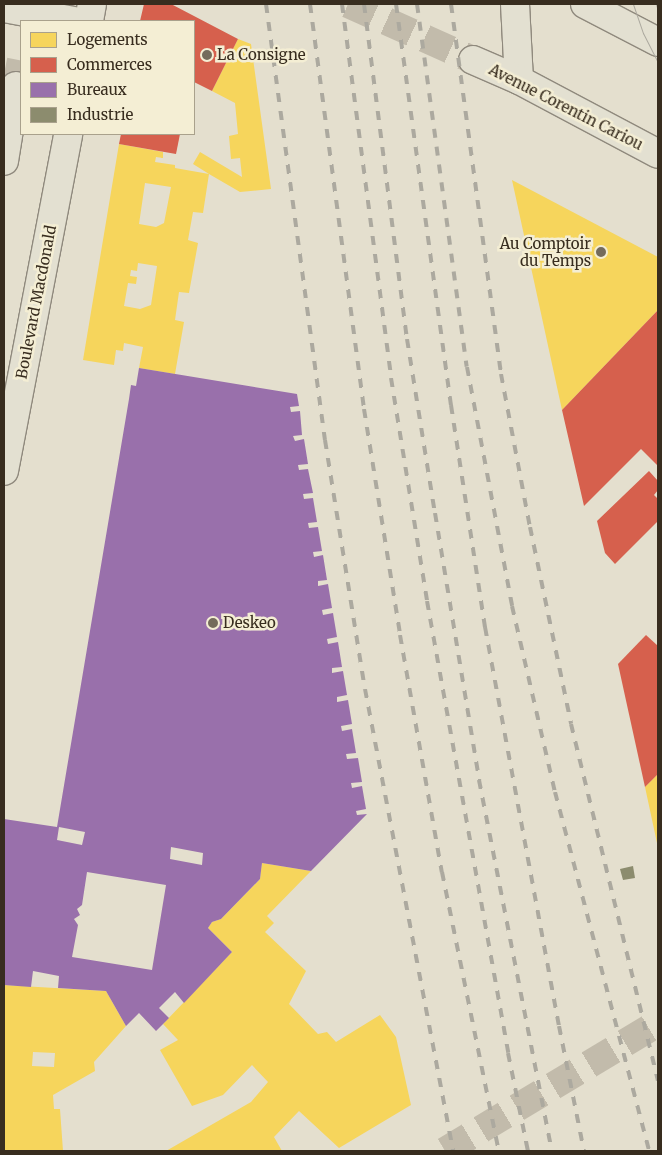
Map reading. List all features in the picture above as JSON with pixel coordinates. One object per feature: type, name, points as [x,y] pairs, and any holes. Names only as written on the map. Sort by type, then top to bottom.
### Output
[{"type":"main road","points":[[89,20],[92,4]]},
{"type":"main road","points":[[515,4],[519,80]]},
{"type":"main road","points":[[584,4],[658,42]]},
{"type":"main road","points":[[4,8],[69,20]]},
{"type":"main road","name":"Avenue Corentin Cariou","points":[[474,60],[519,80],[658,154]]},
{"type":"main road","points":[[4,161],[16,86]]},
{"type":"main road","name":"Boulevard Macdonald","points":[[4,471],[68,135]]},
{"type":"building: Logements","points":[[238,39],[251,44],[271,189],[240,192],[193,164],[200,152],[242,177],[240,158],[231,159],[229,136],[238,134],[235,103],[212,91]]},
{"type":"building: Logements","points":[[119,144],[163,152],[163,158],[156,157],[155,162],[175,165],[175,168],[209,174],[203,213],[193,212],[188,240],[198,243],[189,293],[179,292],[175,320],[184,322],[175,374],[139,368],[143,347],[124,343],[123,351],[116,350],[114,365],[83,360]],"holes":[[[145,183],[171,187],[164,223],[156,227],[139,224]],[[138,263],[157,266],[151,305],[140,309],[124,306],[128,283],[136,284],[137,277],[130,276],[131,270],[137,271]]]},
{"type":"building: Logements","points":[[512,180],[658,257],[658,310],[562,410]]},
{"type":"building: Logements","points":[[658,774],[658,843],[657,843],[645,787]]},
{"type":"building: Logements","points":[[262,863],[311,871],[267,916],[274,923],[265,932],[306,971],[289,1004],[318,1034],[327,1032],[336,1042],[380,1015],[396,1037],[411,1105],[339,1148],[299,1111],[274,1137],[282,1151],[166,1151],[251,1102],[268,1082],[252,1065],[223,1095],[192,1106],[160,1050],[178,1040],[163,1024],[232,952],[208,928],[212,922],[221,919],[260,879]]},
{"type":"building: Logements","points":[[4,985],[106,991],[126,1026],[94,1062],[95,1071],[53,1095],[54,1109],[60,1109],[63,1151],[4,1151]],"holes":[[[33,1052],[55,1053],[54,1067],[32,1066]]]},
{"type":"building: Commerces","points":[[144,4],[171,4],[238,39],[212,91],[195,82],[195,20],[140,20]]},
{"type":"building: Commerces","points":[[121,135],[180,135],[176,154],[119,144]]},
{"type":"building: Commerces","points":[[658,310],[658,466],[641,449],[584,506],[562,410]]},
{"type":"building: Commerces","points":[[649,471],[658,481],[658,490],[654,495],[658,499],[658,521],[615,564],[605,553],[597,521]]},
{"type":"building: Commerces","points":[[646,635],[658,646],[658,774],[645,787],[618,664]]},
{"type":"building: Bureaux","name":"Deskeo","points":[[139,368],[297,394],[299,406],[290,407],[291,412],[300,411],[302,435],[293,436],[295,441],[304,439],[308,464],[298,465],[299,470],[308,469],[313,493],[303,494],[304,499],[313,498],[317,522],[308,523],[309,528],[318,527],[322,551],[313,552],[314,557],[323,555],[327,580],[318,581],[318,586],[328,584],[332,608],[322,610],[323,615],[333,613],[337,637],[327,639],[328,644],[338,642],[342,667],[332,668],[332,673],[343,671],[347,695],[337,697],[337,702],[348,700],[352,724],[341,726],[342,731],[352,729],[356,753],[346,754],[347,759],[358,758],[362,782],[351,783],[352,788],[362,786],[366,809],[356,811],[357,815],[367,814],[311,871],[262,863],[260,879],[221,919],[212,922],[208,928],[232,952],[184,1003],[175,992],[159,1008],[169,1018],[156,1031],[139,1013],[126,1026],[106,991],[58,988],[59,976],[33,971],[31,987],[4,985],[4,819],[57,827],[131,385],[136,386]],"holes":[[[59,827],[85,832],[82,845],[57,840]],[[171,847],[203,853],[202,865],[170,859]],[[87,872],[166,885],[152,970],[72,957],[78,925],[74,919],[80,915],[77,909],[82,905]]]},
{"type":"building: Industrie","points":[[633,866],[635,878],[623,880],[620,869]]},
{"type":"tunnel","points":[[348,4],[473,60]]},
{"type":"tunnel","points":[[16,86],[20,65]]},
{"type":"tunnel","points":[[445,1151],[658,1023]]},
{"type":"tram line","points":[[633,4],[643,33],[658,62]]},
{"type":"tram line","points":[[656,4],[658,11]]},
{"type":"railway","points":[[266,4],[325,440],[365,689],[453,1151]]},
{"type":"railway","points":[[310,4],[364,409],[400,635],[442,872],[499,1151]]},
{"type":"railway","points":[[342,4],[391,378],[427,601],[508,1053],[528,1151]]},
{"type":"railway","points":[[364,4],[407,339],[435,513],[479,780],[552,1151]]},
{"type":"railway","points":[[396,4],[451,405],[485,627],[584,1151]]},
{"type":"railway","points":[[417,4],[467,367],[512,606],[555,792],[649,1151]]},
{"type":"railway","points":[[451,4],[501,374],[530,527],[571,724],[658,1081]]},
{"type":"place","name":"La Consigne","points":[[207,55]]},
{"type":"place","name":"Au Comptoir du Temps","points":[[601,252]]},
{"type":"place","name":"Deskeo","points":[[213,623]]}]
